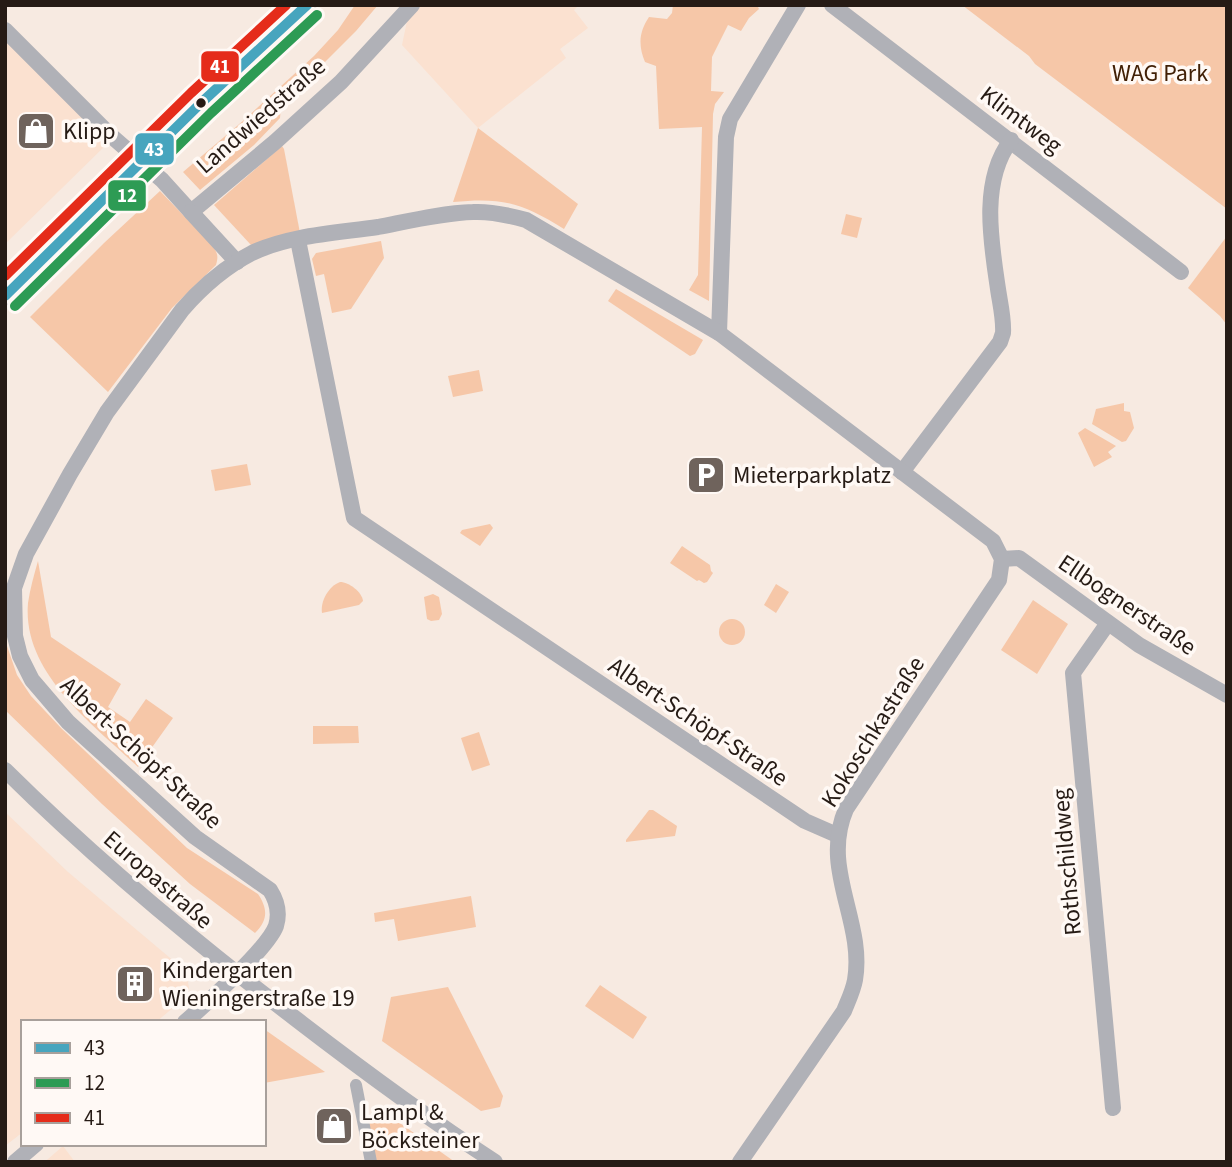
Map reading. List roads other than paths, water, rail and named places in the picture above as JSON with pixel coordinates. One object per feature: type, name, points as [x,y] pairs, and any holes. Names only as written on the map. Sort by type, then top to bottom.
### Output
[{"type":"main road","name":"Landwiedstraße","points":[[5,296],[141,162],[307,5]]},
{"type":"street","name":"Landwiedstraße","points":[[141,162],[162,180],[191,212],[280,138],[341,82],[412,5]]},
{"type":"street","points":[[719,333],[726,136],[730,119],[798,5]]},
{"type":"street","name":"Klimtweg","points":[[832,5],[1181,272]]},
{"type":"street","points":[[5,30],[109,134],[141,162]]},
{"type":"street","points":[[901,472],[1000,342],[1003,333],[991,238],[992,201],[1001,154],[1011,140]]},
{"type":"street","points":[[191,212],[237,261]]},
{"type":"street","name":"Albert-Schöpf-Straße","points":[[235,973],[274,930],[278,909],[276,898],[270,890],[195,837],[146,795],[47,700],[32,680],[20,656],[15,636],[13,606],[18,572],[26,554],[69,474],[107,412],[195,295],[237,261],[261,250],[298,240],[462,212],[495,213],[526,220],[719,333],[993,541],[1002,559]]},
{"type":"street","name":"Albert-Schöpf-Straße","points":[[298,240],[354,518],[805,821],[837,835]]},
{"type":"street","name":"Ellbognerstraße","points":[[1002,559],[1019,558],[1139,645],[1227,695]]},
{"type":"street","name":"Kokoschkastraße","points":[[740,1162],[844,1011],[850,998],[855,980],[856,960],[836,855],[837,835],[846,809],[999,580],[1002,559]]},
{"type":"street","name":"Rothschildweg","points":[[1108,623],[1073,673],[1113,1108]]},
{"type":"street","name":"Europastraße","points":[[5,770],[86,849],[194,942],[366,1072],[495,1162]]},
{"type":"street","points":[[187,1020],[235,973]]},
{"type":"street","points":[[356,1085],[372,1162]]},
{"type":"street","points":[[15,1162],[34,1146]]},
{"type":"place","name":"Klipp","points":[[36,131]]},
{"type":"place","name":"Mieterparkplatz","points":[[706,475]]},
{"type":"place","name":"Kindergarten Wieningerstraße 19","points":[[135,984]]},
{"type":"place","name":"Lampl & Böcksteiner","points":[[334,1126]]},
{"type":"park label","name":"WAG Park","points":[[1160,73]]}]
